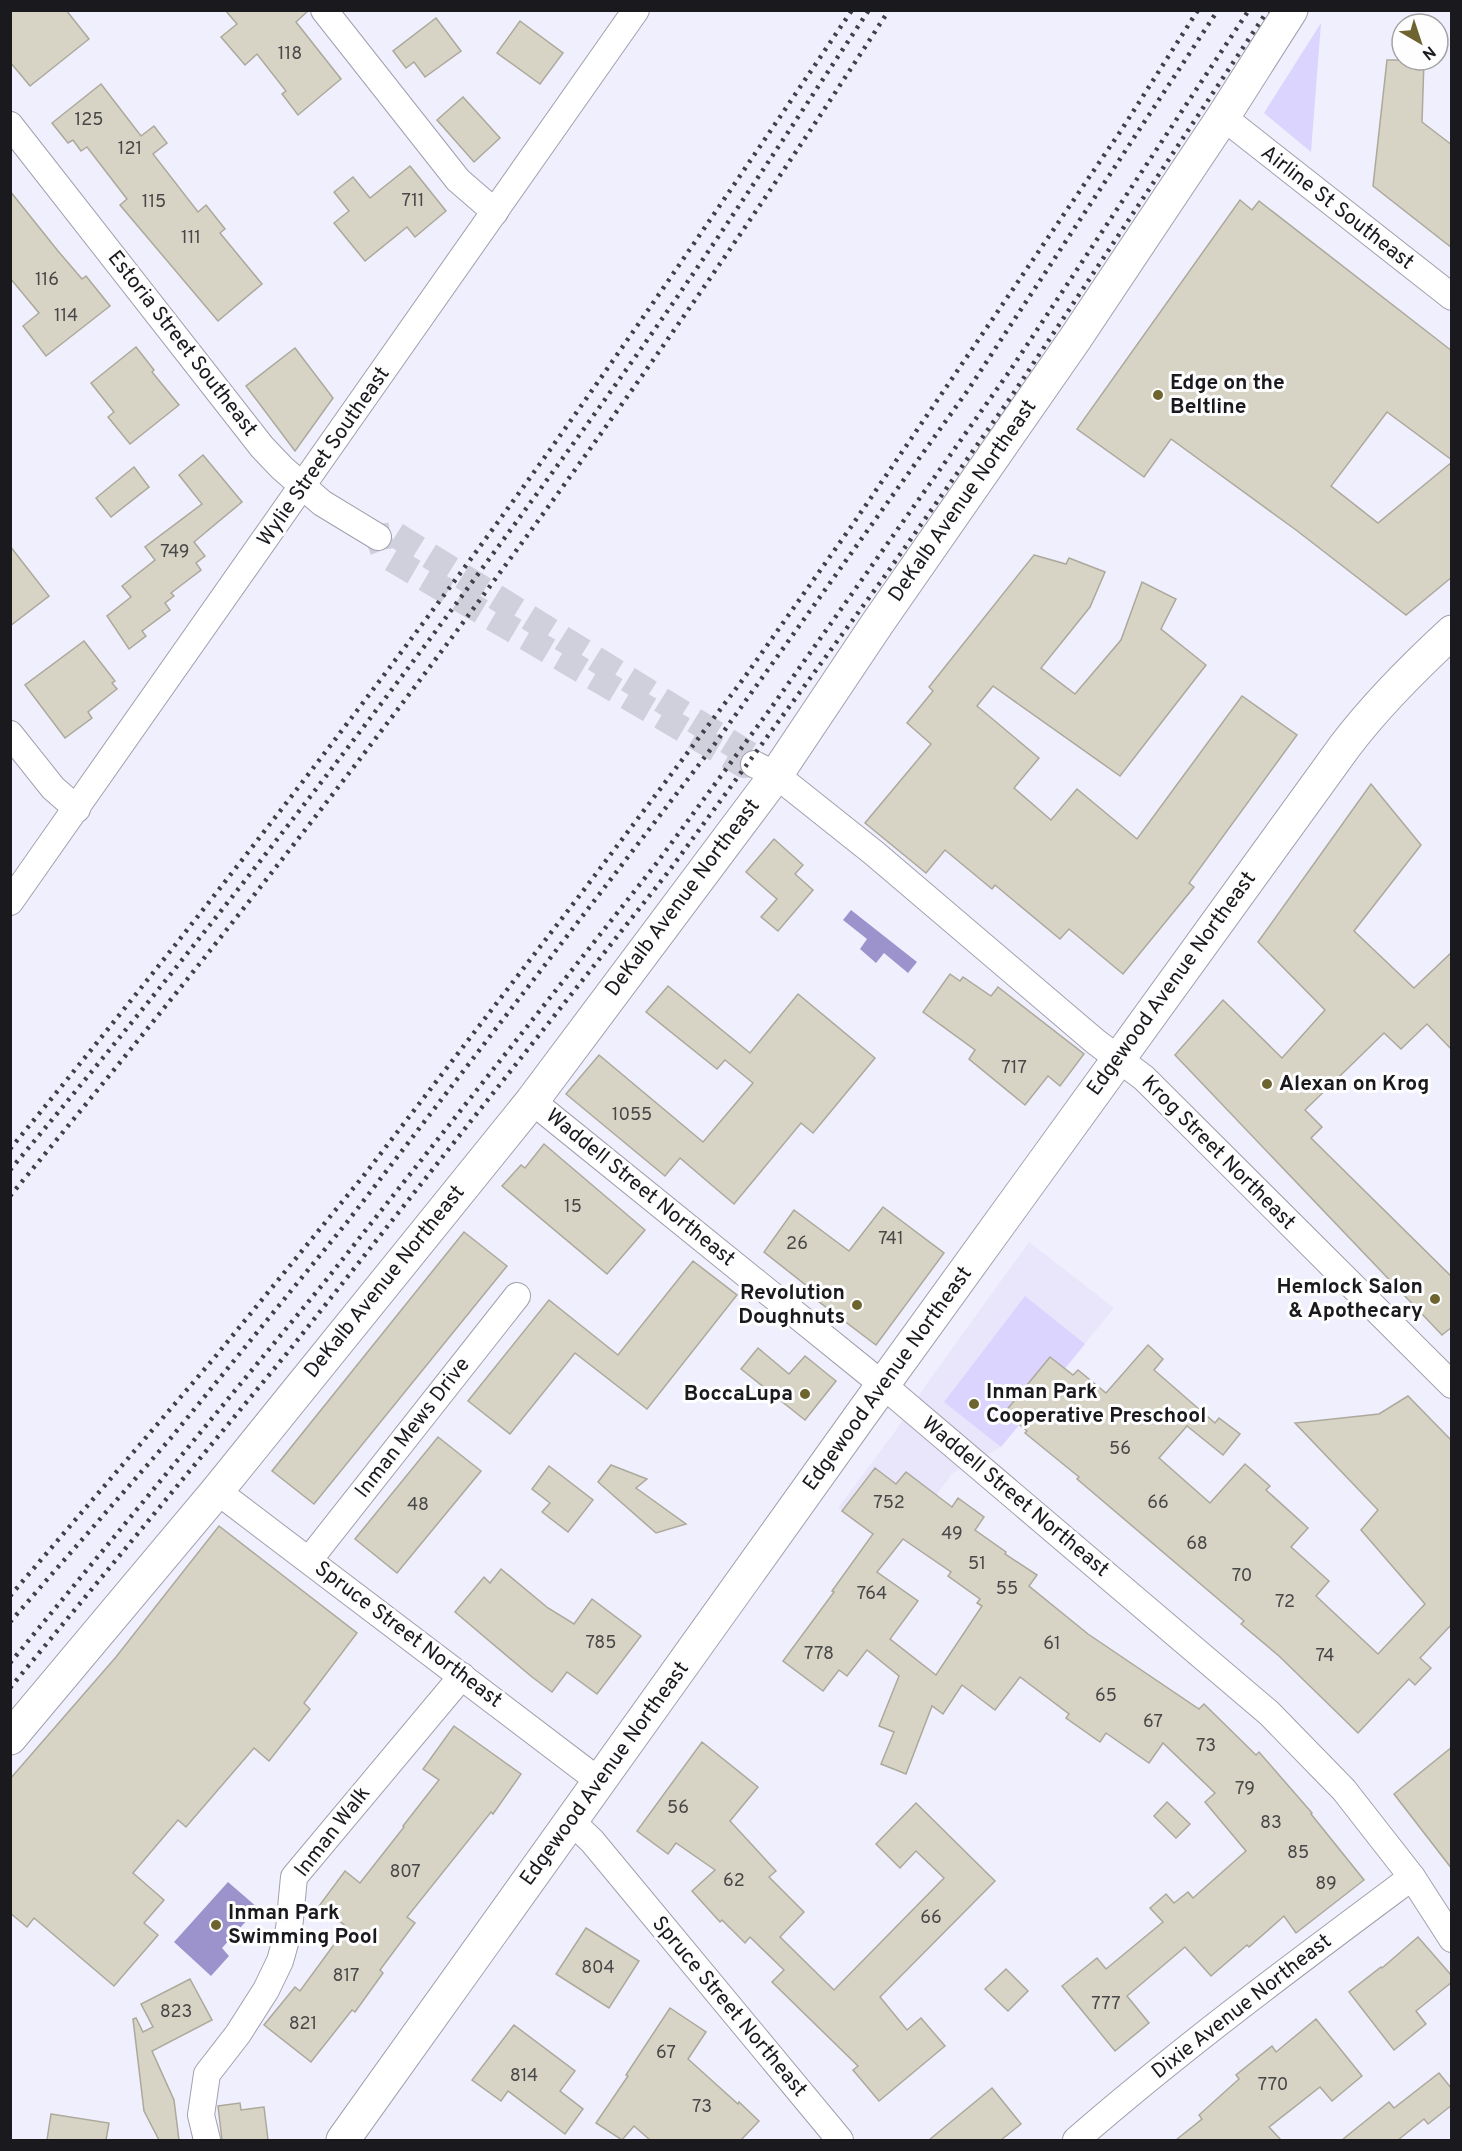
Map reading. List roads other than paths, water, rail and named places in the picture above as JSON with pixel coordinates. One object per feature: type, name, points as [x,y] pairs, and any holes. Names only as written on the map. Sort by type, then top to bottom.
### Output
[{"type":"main road","name":"DeKalb Avenue Northeast","points":[[10,1738],[217,1491],[532,1101],[765,769],[871,634],[1075,339],[1223,117],[1291,10]]},
{"type":"main road","name":"Edgewood Avenue Northeast","points":[[343,2140],[570,1820],[1345,746],[1373,711],[1418,663],[1452,633]]},
{"type":"street","points":[[324,10],[458,180],[495,212]]},
{"type":"street","name":"Wylie Street Southeast","points":[[10,902],[636,10]]},
{"type":"street","name":"Airline St Southeast","points":[[1223,117],[1452,297]]},
{"type":"street","name":"Estoria Street Southeast","points":[[10,125],[262,447],[302,487],[322,503],[378,537]]},
{"type":"street","points":[[10,735],[53,788],[77,809]]},
{"type":"street","name":"Krog Street Northeast","points":[[765,769],[874,853],[1096,1042],[1144,1078],[1452,1385]]},
{"type":"street","name":"Waddell Street Northeast","points":[[532,1101],[883,1385],[1269,1713],[1344,1790],[1412,1877],[1452,1939]]},
{"type":"street","name":"Inman Mews Drive","points":[[309,1560],[516,1296]]},
{"type":"street","name":"Spruce Street Northeast","points":[[217,1491],[599,1781]]},
{"type":"street","name":"Inman Walk","points":[[207,2140],[201,2115],[207,2074],[238,2034],[266,1990],[280,1961],[289,1929],[294,1877],[462,1676]]},
{"type":"street","name":"Spruce Street Northeast","points":[[570,1820],[592,1841],[840,2140]]},
{"type":"street","name":"Dixie Avenue Northeast","points":[[1076,2140],[1199,2037],[1412,1877]]},
{"type":"tunnel","points":[[396,535],[750,755],[754,764],[744,765],[385,555],[378,537],[396,535]]},
{"type":"railway","points":[[10,1149],[235,869],[505,513],[705,227],[852,10]]},
{"type":"railway","points":[[10,1170],[247,878],[474,580],[653,332],[869,10]]},
{"type":"railway","points":[[10,1196],[243,909],[356,764],[577,468],[683,317],[889,10]]},
{"type":"railway","points":[[10,1596],[215,1357],[365,1174],[744,678],[853,524],[1122,129],[1198,10]]},
{"type":"railway","points":[[10,1622],[170,1439],[348,1221],[714,745],[968,390],[1218,10]]},
{"type":"railway","points":[[10,1663],[323,1284],[656,864],[771,708],[1009,372],[1249,10]]},
{"type":"railway","points":[[10,1688],[288,1352],[669,871],[882,580],[1013,394],[1268,10]]},
{"type":"place","name":"Edge on the Beltline","points":[[1158,395]]},
{"type":"place","name":"Alexan on Krog","points":[[1267,1084]]},
{"type":"place","name":"Hemlock Salon & Apothecary","points":[[1435,1299]]},
{"type":"place","name":"Revolution Doughnuts","points":[[857,1305]]},
{"type":"place","name":"BoccaLupa","points":[[805,1394]]},
{"type":"place","name":"Inman Park Cooperative Preschool","points":[[974,1404]]},
{"type":"place","name":"Inman Park Swimming Pool","points":[[216,1925]]}]
